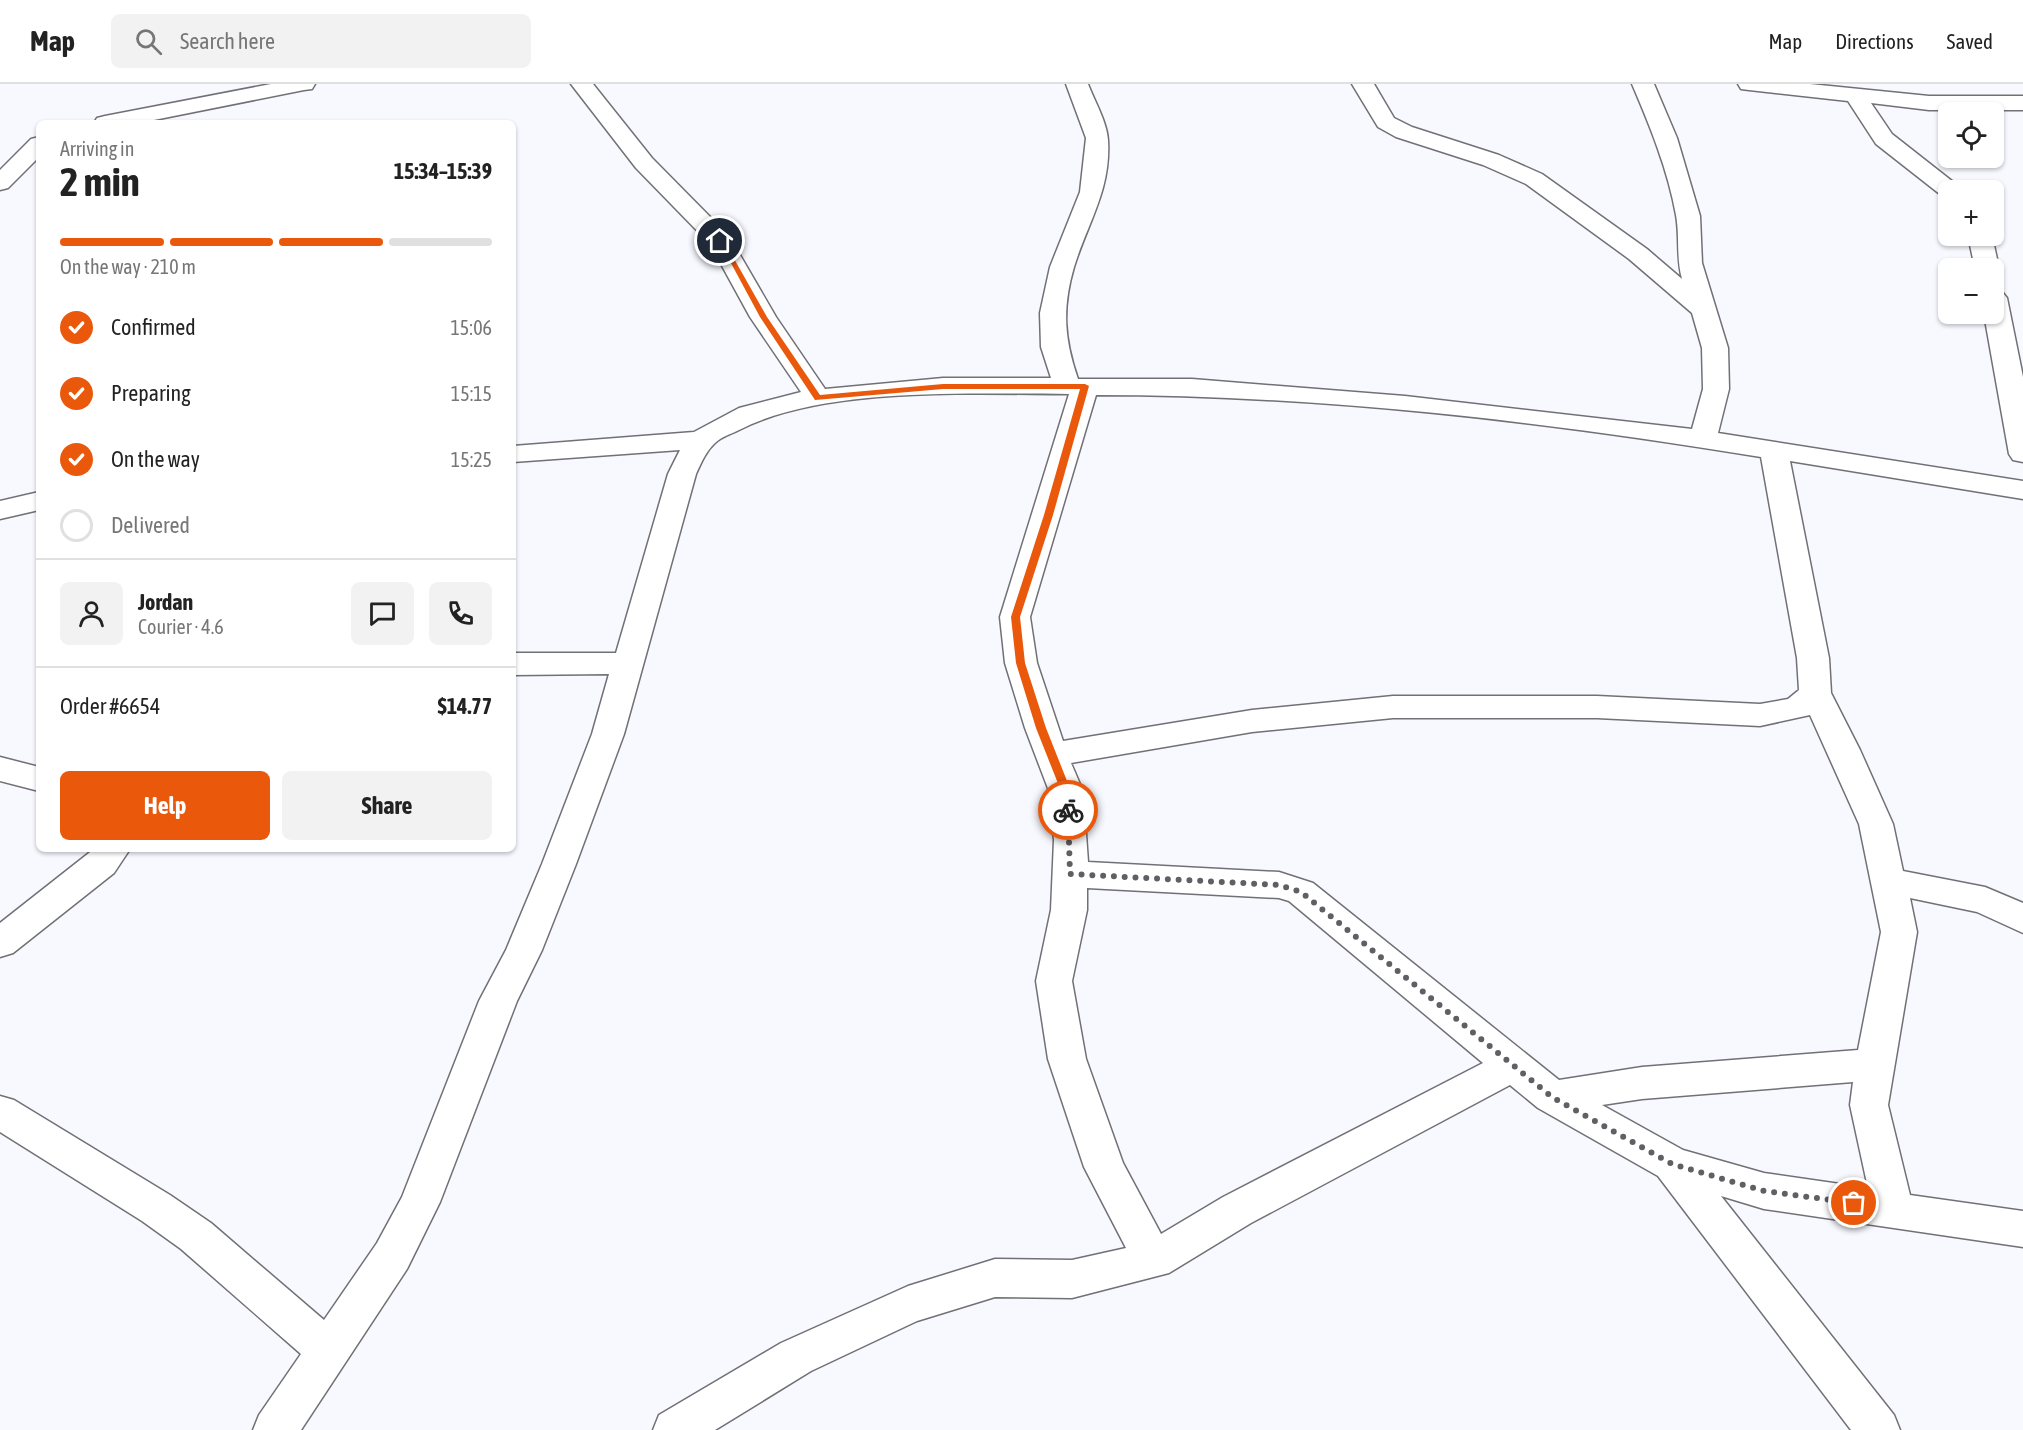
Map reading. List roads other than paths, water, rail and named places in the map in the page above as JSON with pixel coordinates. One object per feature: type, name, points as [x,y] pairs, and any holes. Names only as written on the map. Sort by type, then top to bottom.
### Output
[{"type":"street","points":[[120,120],[304,84]]},
{"type":"street","points":[[582,84],[644,163],[720,241],[763,317],[818,398]]},
{"type":"street","points":[[1077,84],[1097,138],[1092,192],[1062,267],[1053,314],[1054,347],[1076,386],[1048,515],[1015,617],[1021,663],[1051,755],[1066,791],[1071,840],[1069,910],[1054,981],[1067,1059],[1104,1167],[1154,1260]]},
{"type":"street","points":[[1363,84],[1386,122],[1404,132],[1491,160],[1534,179],[1638,254],[1705,311]]},
{"type":"street","points":[[1643,84],[1666,138],[1688,216],[1690,263],[1716,348],[1716,390],[1702,440]]},
{"type":"street","points":[[1749,84],[1929,103],[2023,102]]},
{"type":"street","points":[[2007,84],[2023,102]]},
{"type":"street","points":[[1856,97],[1884,139],[1938,181]]},
{"type":"street","points":[[0,183],[36,147]]},
{"type":"street","points":[[1999,324],[2023,454]]},
{"type":"street","points":[[275,1430],[392,1256],[420,1202],[498,1001],[524,950],[559,864],[608,734],[682,474],[695,448],[702,440],[749,414],[787,402],[943,386],[1192,387],[1406,404],[1556,420],[1702,440],[2023,490]]},
{"type":"street","points":[[516,454],[702,440]]},
{"type":"street","points":[[1774,451],[1813,658],[1815,693],[1844,750],[1876,824],[1899,932],[1869,1105],[1893,1210]]},
{"type":"street","points":[[0,510],[36,502]]},
{"type":"street","points":[[516,664],[627,663]]},
{"type":"street","points":[[1051,755],[1252,721],[1393,707],[1597,707],[1761,715],[1798,708],[1815,693]]},
{"type":"street","points":[[0,769],[36,778]]},
{"type":"street","points":[[0,943],[102,864],[111,852]]},
{"type":"street","points":[[1070,874],[1279,885],[1301,892],[1552,1097],[1672,1164],[1764,1191],[2023,1229]]},
{"type":"street","points":[[1889,881],[1984,900],[2023,919]]},
{"type":"street","points":[[1552,1097],[1642,1083],[1875,1064]]},
{"type":"street","points":[[675,1430],[796,1357],[908,1305],[995,1278],[1072,1280],[1154,1260],[1237,1210],[1514,1065]]},
{"type":"street","points":[[0,1112],[147,1202],[196,1236],[328,1351]]},
{"type":"street","points":[[1672,1164],[1878,1430]]}]
